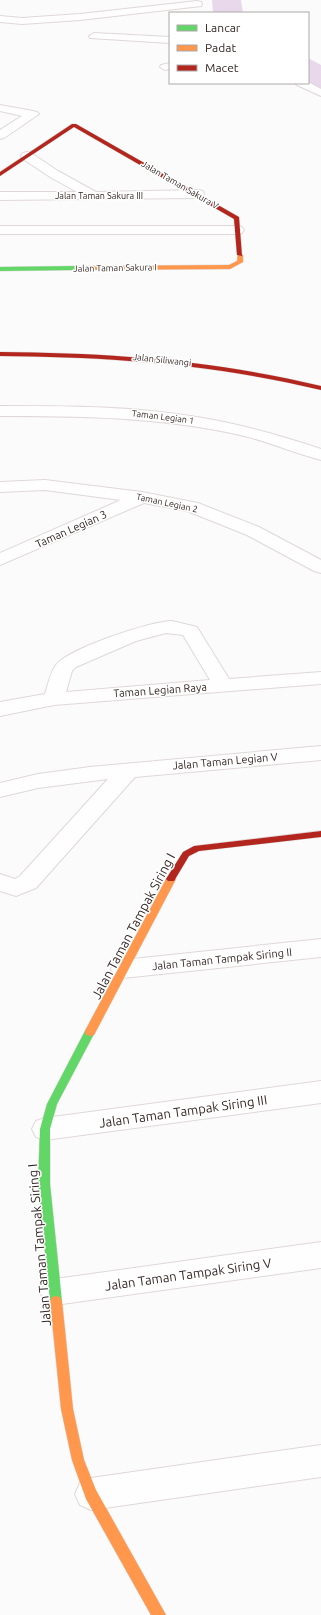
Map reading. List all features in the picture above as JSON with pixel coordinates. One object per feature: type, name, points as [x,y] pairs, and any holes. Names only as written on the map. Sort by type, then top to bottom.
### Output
[{"type":"street","points":[[0,19],[22,21],[197,6]]},
{"type":"street","points":[[94,36],[169,40]]},
{"type":"street","points":[[303,84],[321,93]]},
{"type":"street","points":[[0,108],[33,114],[0,135]]},
{"type":"street","name":"Jalan Taman Sakura V","points":[[27,156],[74,125],[198,194],[236,218],[239,222],[237,230],[240,262],[230,267]]},
{"type":"street","points":[[0,174],[27,156],[54,174],[95,196]]},
{"type":"street","name":"Jalan Taman Sakura III","points":[[0,196],[198,194]]},
{"type":"street","points":[[0,230],[237,230]]},
{"type":"street","name":"Jalan Taman Sakura I","points":[[0,269],[230,267]]},
{"type":"street","name":"Jalan Siliwangi","points":[[0,354],[58,353],[118,355],[202,364],[282,378],[321,388]]},
{"type":"street","name":"Taman Legian 1","points":[[0,411],[116,412],[174,417],[271,438],[321,455]]},
{"type":"street","name":"Taman Legian 2","points":[[0,487],[44,485],[142,497],[192,507],[253,531],[321,567]]},
{"type":"street","name":"Taman Legian 3","points":[[0,560],[142,497]]},
{"type":"street","points":[[54,699],[63,669],[69,664],[137,634],[165,627],[178,627],[190,631],[223,686]]},
{"type":"street","name":"Taman Legian Raya","points":[[0,709],[54,699],[321,678]]},
{"type":"street","name":"Jalan Taman Legian V","points":[[0,790],[38,781],[129,770],[321,753]]},
{"type":"street","points":[[0,882],[16,888],[28,882],[129,770]]},
{"type":"street","name":"Jalan Taman Tampak Siring I","points":[[159,1615],[91,1494],[78,1460],[67,1409],[44,1184],[45,1129],[52,1104],[181,860],[186,854],[197,848],[321,834]]},
{"type":"street","name":"Jalan Taman Tampak Siring II","points":[[123,969],[321,948]]},
{"type":"street","name":"Jalan Taman Tampak Siring III","points":[[45,1129],[321,1092]]},
{"type":"street","name":"Jalan Taman Tampak Siring V","points":[[55,1292],[321,1255]]},
{"type":"street","points":[[91,1494],[321,1461]]},
{"type":"shaded area","points":[[212,0],[241,0],[243,12],[213,12]]},
{"type":"shaded area","points":[[309,59],[321,65],[321,93],[309,84]]},
{"type":"traffic: fast","points":[[0,269],[77,268]]},
{"type":"traffic: fast","points":[[56,1301],[44,1184],[45,1129],[52,1104],[90,1032]]},
{"type":"traffic: slow","points":[[77,268],[230,267],[240,262],[240,255]]},
{"type":"traffic: slow","points":[[90,1032],[171,879]]},
{"type":"traffic: slow","points":[[56,1301],[67,1409],[78,1460],[91,1494],[159,1615]]},
{"type":"traffic: jam","points":[[0,174],[74,125],[237,218],[240,255]]},
{"type":"traffic: jam","points":[[0,354],[81,355],[162,360],[282,378],[321,388]]},
{"type":"traffic: jam","points":[[171,879],[186,854],[197,848],[321,834]]}]
